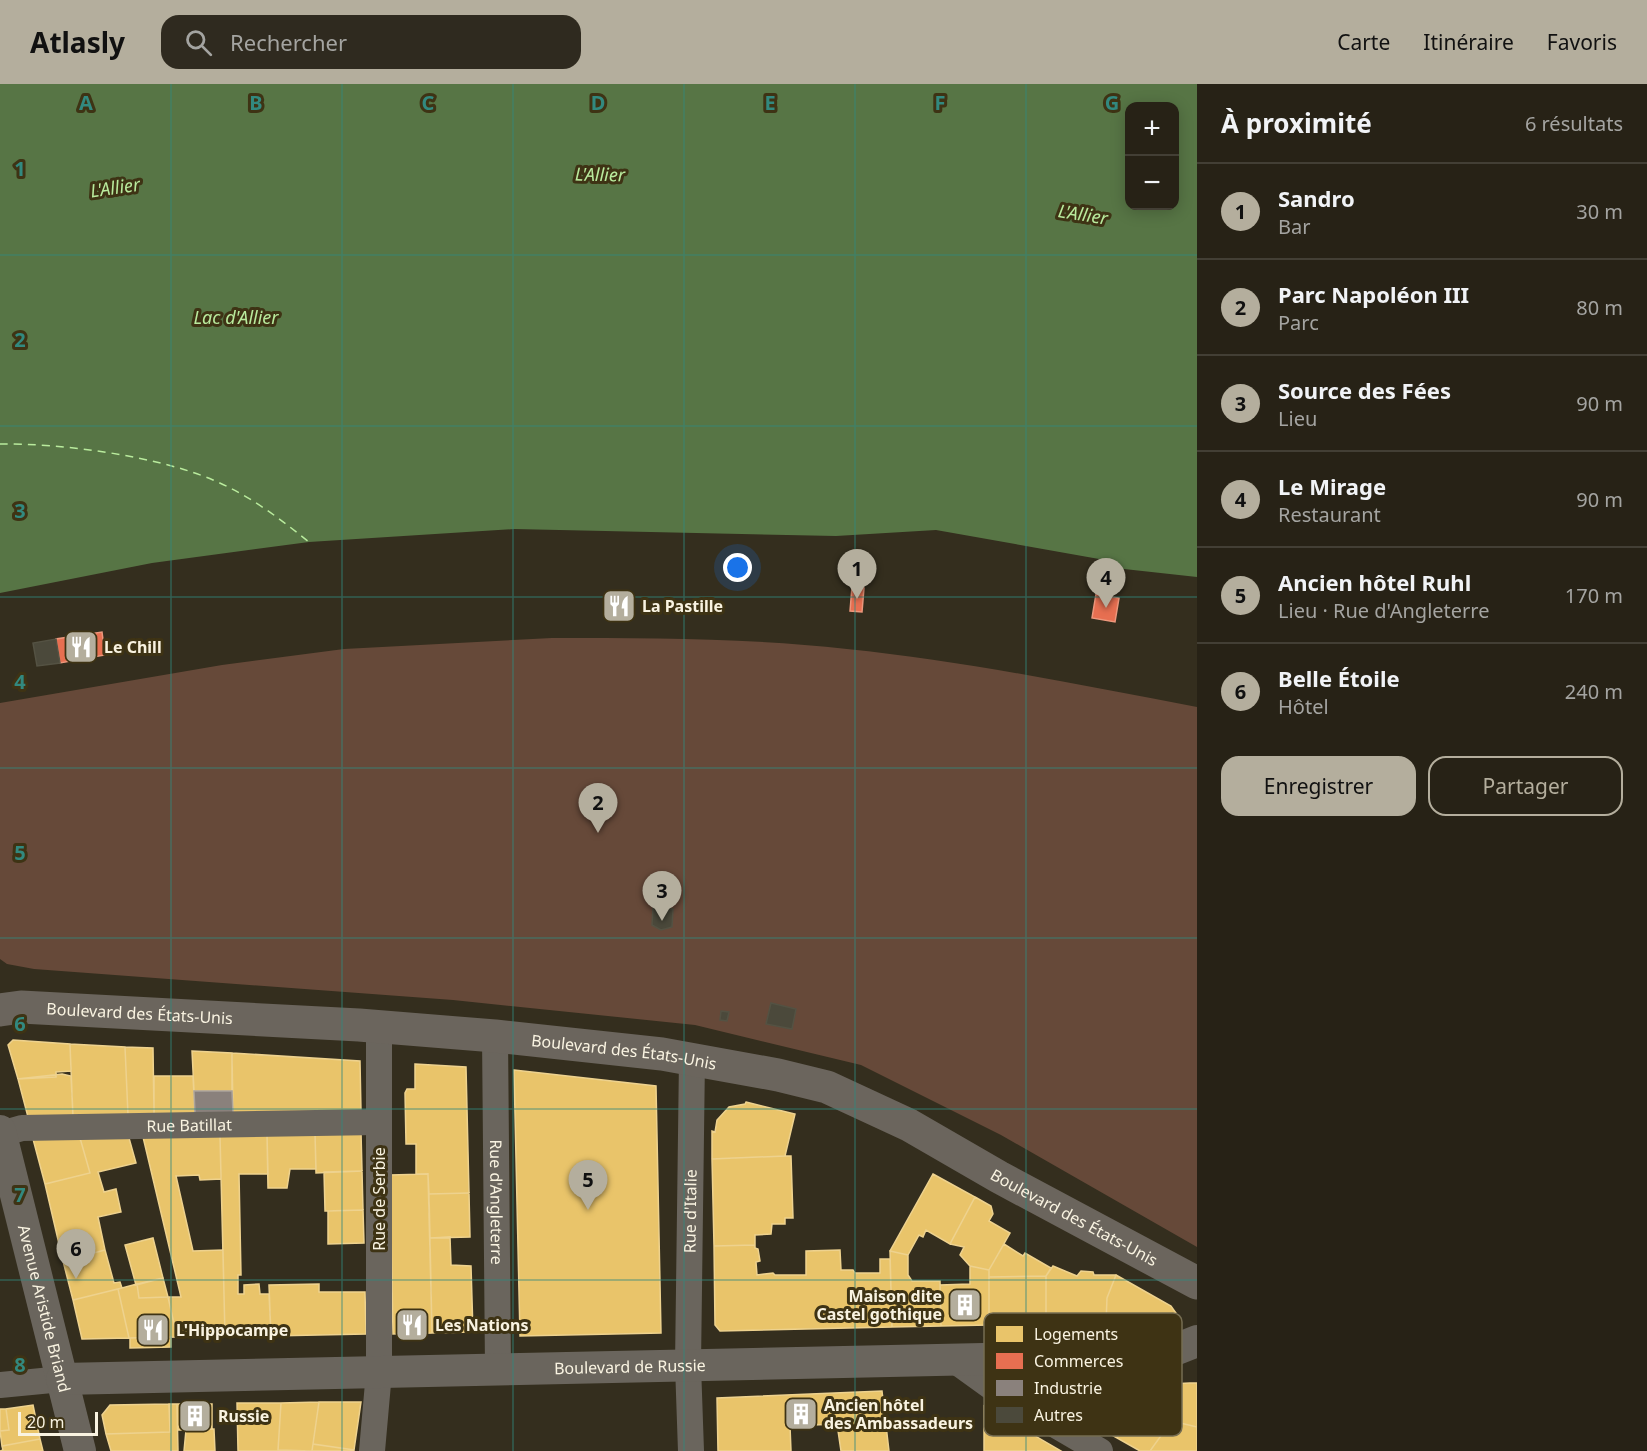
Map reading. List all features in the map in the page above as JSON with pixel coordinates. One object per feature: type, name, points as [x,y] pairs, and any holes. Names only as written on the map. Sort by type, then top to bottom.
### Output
[{"type":"main road","name":"Boulevard des États-Unis","points":[[0,1010],[21,1007],[379,1026],[495,1036],[692,1058],[827,1087],[909,1125],[999,1177],[1197,1282]]},
{"type":"street","name":"Rue de Serbie","points":[[372,1451],[379,1372],[379,1026]]},
{"type":"street","name":"Rue d'Angleterre","points":[[495,1036],[498,1370]]},
{"type":"street","name":"Rue d'Italie","points":[[691,1451],[687,1365],[692,1058]]},
{"type":"street","name":"Rue Batillat","points":[[0,1132],[22,1128],[378,1122]]},
{"type":"street","name":"Avenue Aristide Briand","points":[[0,1132],[80,1451]]},
{"type":"street","name":"Boulevard de Russie","points":[[1182,1347],[1197,1341]]},
{"type":"street","name":"Boulevard de Russie","points":[[62,1379],[984,1359]]},
{"type":"street","points":[[954,1360],[984,1382]]},
{"type":"street","points":[[0,1385],[62,1379]]},
{"type":"street","points":[[1074,1436],[1100,1451]]},
{"type":"shaded area","points":[[552,638],[663,639],[810,645],[979,667],[1197,707],[1197,1247],[1001,1135],[861,1065],[695,1025],[453,1000],[34,969],[7,964],[0,959],[0,703],[222,665],[344,649]]},
{"type":"water","name":"Lac d'Allier","points":[[0,84],[1197,84],[1197,577],[1115,568],[1099,559],[936,530],[836,536],[514,529],[309,542],[152,563],[0,593]]},
{"type":"building: Logements","points":[[13,1040],[70,1044],[71,1071],[56,1072],[56,1077],[18,1079],[8,1045]]},
{"type":"building: Logements","points":[[70,1044],[125,1047],[128,1115],[73,1117]]},
{"type":"building: Logements","points":[[125,1047],[153,1048],[154,1115],[128,1115]]},
{"type":"building: Logements","points":[[192,1051],[232,1053],[232,1091],[194,1091]]},
{"type":"building: Logements","points":[[232,1053],[360,1061],[361,1111],[233,1113]]},
{"type":"building: Logements","points":[[415,1064],[466,1067],[469,1193],[429,1194],[428,1174],[416,1174],[416,1144],[406,1144],[405,1093],[407,1089],[415,1089]]},
{"type":"building: Logements","points":[[514,1070],[656,1086],[661,1333],[520,1336]]},
{"type":"building: Logements","points":[[62,1074],[71,1076],[73,1117],[28,1117],[18,1079]]},
{"type":"building: Logements","points":[[154,1076],[193,1076],[195,1114],[154,1115]]},
{"type":"building: Logements","points":[[746,1102],[795,1114],[785,1156],[712,1159],[712,1131],[715,1132],[717,1120],[729,1107]]},
{"type":"building: Logements","points":[[361,1132],[362,1171],[316,1173],[315,1133]]},
{"type":"building: Logements","points":[[315,1133],[316,1169],[290,1169],[287,1188],[268,1188],[267,1134]]},
{"type":"building: Logements","points":[[267,1134],[268,1174],[239,1174],[241,1275],[238,1275],[238,1294],[244,1294],[244,1285],[259,1284],[260,1294],[269,1294],[271,1336],[225,1336],[220,1135]]},
{"type":"building: Logements","points":[[220,1135],[221,1179],[200,1180],[199,1175],[176,1176],[193,1251],[223,1250],[225,1336],[177,1337],[168,1297],[181,1297],[143,1137]]},
{"type":"building: Logements","points":[[80,1138],[90,1173],[45,1184],[33,1139]]},
{"type":"building: Logements","points":[[80,1138],[129,1138],[136,1163],[98,1172],[104,1192],[116,1189],[121,1212],[98,1217],[105,1250],[63,1261],[45,1184],[90,1173]]},
{"type":"building: Logements","points":[[791,1156],[793,1218],[785,1218],[785,1224],[772,1224],[771,1234],[755,1235],[755,1245],[714,1246],[712,1159]]},
{"type":"building: Logements","points":[[362,1171],[363,1210],[325,1211],[324,1172]]},
{"type":"building: Logements","points":[[428,1174],[432,1333],[393,1334],[390,1175]]},
{"type":"building: Logements","points":[[933,1174],[975,1197],[950,1244],[926,1230],[923,1237],[919,1235],[908,1255],[890,1251]]},
{"type":"building: Logements","points":[[469,1193],[470,1237],[430,1238],[429,1194]]},
{"type":"building: Logements","points":[[975,1197],[991,1206],[993,1214],[989,1221],[1010,1233],[989,1270],[970,1266],[960,1255],[964,1247],[950,1244]]},
{"type":"building: Logements","points":[[363,1210],[364,1243],[328,1244],[328,1211]]},
{"type":"building: Logements","points":[[450,1237],[451,1265],[471,1266],[473,1332],[432,1333],[430,1238]]},
{"type":"building: Logements","points":[[153,1238],[163,1278],[136,1285],[125,1245]]},
{"type":"building: Logements","points":[[1004,1244],[1023,1256],[1025,1253],[1051,1268],[1046,1276],[989,1277],[989,1270]]},
{"type":"building: Logements","points":[[755,1245],[760,1261],[756,1262],[757,1275],[773,1273],[775,1275],[806,1275],[806,1251],[840,1250],[841,1270],[853,1270],[855,1273],[880,1273],[880,1259],[890,1259],[892,1327],[720,1331],[715,1325],[714,1246]]},
{"type":"building: Logements","points":[[105,1250],[114,1283],[120,1282],[122,1288],[73,1300],[63,1261]]},
{"type":"building: Logements","points":[[890,1251],[908,1255],[908,1275],[912,1281],[940,1281],[941,1326],[892,1327]]},
{"type":"building: Logements","name":"Maison dite Castel gothique","points":[[970,1266],[989,1270],[989,1313],[984,1313],[984,1325],[941,1326],[940,1285],[970,1284]]},
{"type":"building: Logements","points":[[1053,1266],[1077,1276],[1081,1271],[1093,1272],[1094,1275],[1116,1275],[1107,1298],[1106,1313],[1046,1313],[1046,1276]]},
{"type":"building: Logements","points":[[1116,1275],[1171,1306],[1176,1313],[1106,1313],[1107,1298]]},
{"type":"building: Logements","points":[[1046,1276],[1046,1313],[989,1313],[989,1277]]},
{"type":"building: Logements","points":[[163,1278],[168,1297],[139,1298],[137,1284]]},
{"type":"building: Logements","points":[[137,1284],[139,1298],[168,1297],[177,1337],[129,1338],[118,1289]]},
{"type":"building: Logements","points":[[319,1284],[319,1292],[365,1292],[366,1334],[271,1336],[269,1285]]},
{"type":"building: Logements","points":[[118,1289],[129,1338],[82,1339],[73,1300]]},
{"type":"building: Logements","points":[[171,1337],[171,1347],[130,1348],[130,1338]]},
{"type":"building: Logements","points":[[1197,1383],[1197,1427],[1182,1423],[1182,1384]]},
{"type":"building: Logements","name":"Ancien hôtel des Ambassadeurs","points":[[882,1391],[889,1451],[841,1451],[837,1424],[790,1426],[791,1451],[718,1451],[717,1398]]},
{"type":"building: Logements","points":[[319,1402],[361,1402],[354,1450],[313,1444]]},
{"type":"building: Logements","points":[[319,1402],[312,1451],[278,1450],[281,1403]]},
{"type":"building: Logements","points":[[237,1403],[281,1403],[278,1451],[238,1451]]},
{"type":"building: Logements","points":[[169,1404],[177,1404],[178,1451],[111,1451],[106,1434],[170,1432]]},
{"type":"building: Logements","points":[[169,1404],[170,1432],[106,1434],[102,1415],[110,1405]]},
{"type":"building: Logements","name":"Russie","points":[[177,1404],[212,1404],[212,1428],[178,1430]]},
{"type":"building: Logements","points":[[33,1405],[40,1439],[2,1446],[0,1431],[9,1430],[6,1409]]},
{"type":"building: Logements","points":[[0,1409],[6,1409],[9,1430],[0,1431]]},
{"type":"building: Logements","points":[[1182,1423],[1197,1427],[1197,1451],[1150,1451],[1161,1436],[1182,1436]]},
{"type":"building: Logements","points":[[214,1429],[215,1451],[184,1451],[186,1430]]},
{"type":"building: Logements","points":[[984,1436],[1035,1436],[1061,1451],[984,1451]]},
{"type":"building: Logements","points":[[1118,1436],[1161,1436],[1150,1451],[1140,1451],[1117,1438]]},
{"type":"building: Logements","points":[[40,1439],[43,1451],[0,1451],[3,1450],[2,1446]]},
{"type":"building: Logements","points":[[313,1444],[354,1450],[354,1451],[312,1451]]},
{"type":"building: Commerces","points":[[852,587],[864,588],[862,612],[850,611]]},
{"type":"building: Commerces","name":"La Pastille","points":[[608,593],[631,594],[630,618],[608,618]]},
{"type":"building: Commerces","points":[[1096,594],[1119,598],[1115,622],[1092,618]]},
{"type":"building: Commerces","name":"Le Chill","points":[[102,632],[105,655],[60,663],[56,639]]},
{"type":"building: Industrie","points":[[194,1091],[232,1091],[233,1113],[195,1114]]},
{"type":"building: Autres","points":[[56,639],[60,663],[37,666],[33,643]]},
{"type":"building: Autres","points":[[653,908],[673,909],[672,927],[661,930],[652,925]]},
{"type":"building: Autres","points":[[771,1003],[796,1009],[792,1029],[766,1024]]},
{"type":"building: Autres","points":[[721,1011],[729,1012],[727,1021],[720,1020]]},
{"type":"ferry route","points":[[0,444],[79,449],[165,464],[226,486],[275,516],[309,542]]},
{"type":"place","name":"Sandro","points":[[857,599]]},
{"type":"place","name":"La Pastille","points":[[619,606]]},
{"type":"place","name":"Le Mirage","points":[[1106,608]]},
{"type":"place","name":"Le Chill","points":[[81,647]]},
{"type":"place","name":"Parc Napoléon III","points":[[598,833]]},
{"type":"place","name":"Source des Fées","points":[[662,921]]},
{"type":"place","name":"Ancien hôtel Ruhl","points":[[588,1210]]},
{"type":"place","name":"Belle Étoile","points":[[76,1279]]},
{"type":"place","name":"Maison dite Castel gothique","points":[[965,1305]]},
{"type":"place","name":"Les Nations","points":[[412,1325]]},
{"type":"place","name":"L'Hippocampe","points":[[153,1330]]},
{"type":"place","name":"Ancien hôtel des Ambassadeurs","points":[[801,1414]]},
{"type":"place","name":"Russie","points":[[195,1416]]},
{"type":"water label","name":"L'Allier","points":[[600,174]]},
{"type":"water label","name":"L'Allier","points":[[115,187]]},
{"type":"water label","name":"L'Allier","points":[[1083,214]]}]
